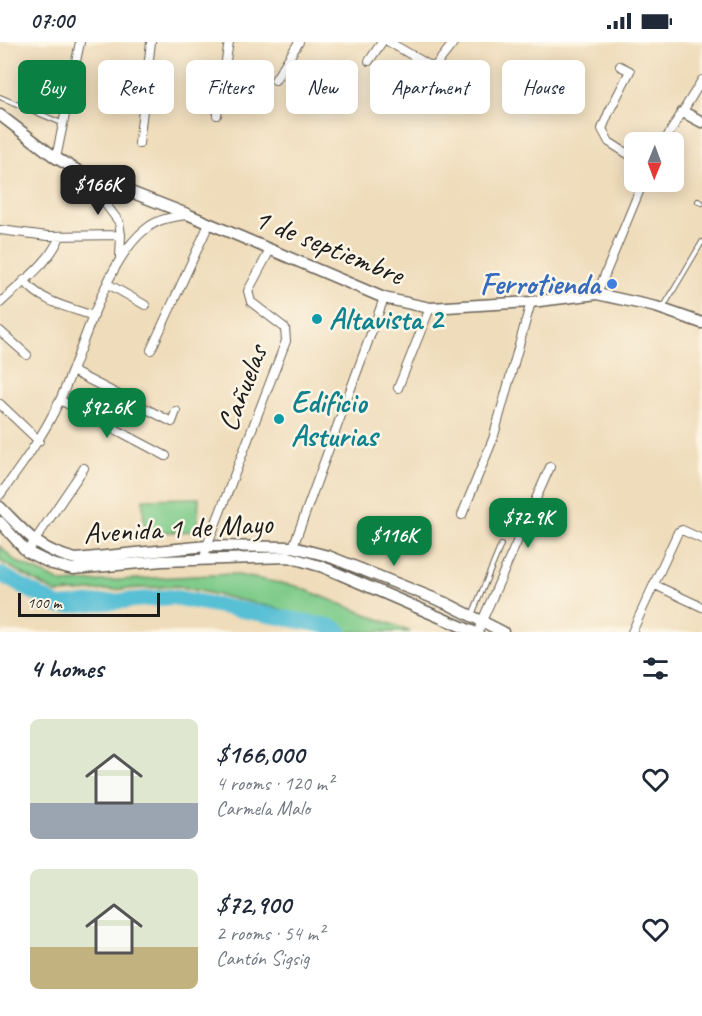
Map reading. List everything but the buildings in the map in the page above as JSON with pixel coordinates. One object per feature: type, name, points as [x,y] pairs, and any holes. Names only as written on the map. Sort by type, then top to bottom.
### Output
[{"type":"main road","points":[[682,112],[702,122]]},
{"type":"main road","name":"1 de septiembre","points":[[0,115],[56,158],[82,173],[187,214],[384,298],[430,308],[531,302],[597,294],[663,309],[702,323]]},
{"type":"main road","name":"Avenida 1 de Mayo","points":[[0,507],[34,542],[55,554],[76,559],[207,546],[293,547],[328,556],[448,604],[472,616],[481,626],[503,632]]},
{"type":"main road","name":"Avenida 1 de Mayo","points":[[0,522],[5,532],[27,552],[52,564],[73,569],[162,561],[289,557],[323,567],[474,632]]},
{"type":"street","points":[[56,158],[65,124],[80,42]]},
{"type":"street","points":[[139,144],[151,42]]},
{"type":"street","points":[[217,115],[230,42]]},
{"type":"street","points":[[275,80],[299,42]]},
{"type":"street","points":[[369,62],[382,42]]},
{"type":"street","points":[[389,42],[420,60]]},
{"type":"street","points":[[440,60],[454,42]]},
{"type":"street","points":[[620,66],[630,71],[602,129],[609,142],[624,152]]},
{"type":"street","points":[[670,132],[702,80]]},
{"type":"street","points":[[82,173],[119,222],[120,257]]},
{"type":"street","points":[[597,294],[639,192]]},
{"type":"street","points":[[0,495],[39,441],[60,400],[120,257],[147,228],[165,219],[187,214]]},
{"type":"street","points":[[151,350],[208,224]]},
{"type":"street","points":[[0,230],[60,236],[121,235]]},
{"type":"street","points":[[0,303],[47,258],[57,245],[60,236]]},
{"type":"street","name":"Cañuelas","points":[[204,559],[286,341],[285,328],[251,303],[248,298],[248,291],[270,250]]},
{"type":"street","points":[[24,280],[30,289],[52,302],[94,316]]},
{"type":"street","points":[[108,284],[146,305]]},
{"type":"street","points":[[293,547],[384,298]]},
{"type":"street","points":[[462,514],[493,439],[531,302]]},
{"type":"street","points":[[398,388],[430,308]]},
{"type":"street","points":[[0,331],[27,355]]},
{"type":"street","points":[[72,371],[172,422],[176,411]]},
{"type":"street","points":[[60,400],[166,456]]},
{"type":"street","points":[[0,404],[39,441]]},
{"type":"street","points":[[481,626],[550,467]]},
{"type":"street","points":[[27,552],[84,468]]},
{"type":"street","points":[[632,632],[678,532],[682,530],[702,539]]},
{"type":"street","points":[[655,585],[702,607]]},
{"type":"lane","points":[[0,97],[65,124]]},
{"type":"lane","points":[[663,309],[702,242]]},
{"type":"lane","points":[[472,616],[501,545]]},
{"type":"green space","points":[[199,498],[197,531],[144,533],[143,499]]},
{"type":"green space","points":[[0,546],[15,561],[63,583],[232,574],[296,586],[411,632],[336,632],[280,609],[178,586],[56,593],[0,561]]},
{"type":"waterway","points":[[0,574],[59,606],[172,597],[333,627],[340,632]]},
{"type":"place","name":"Ferrotienda","points":[[612,284]]},
{"type":"place","name":"Altavista 2","points":[[317,319]]},
{"type":"place","name":"Edificio Asturias","points":[[279,419]]}]
